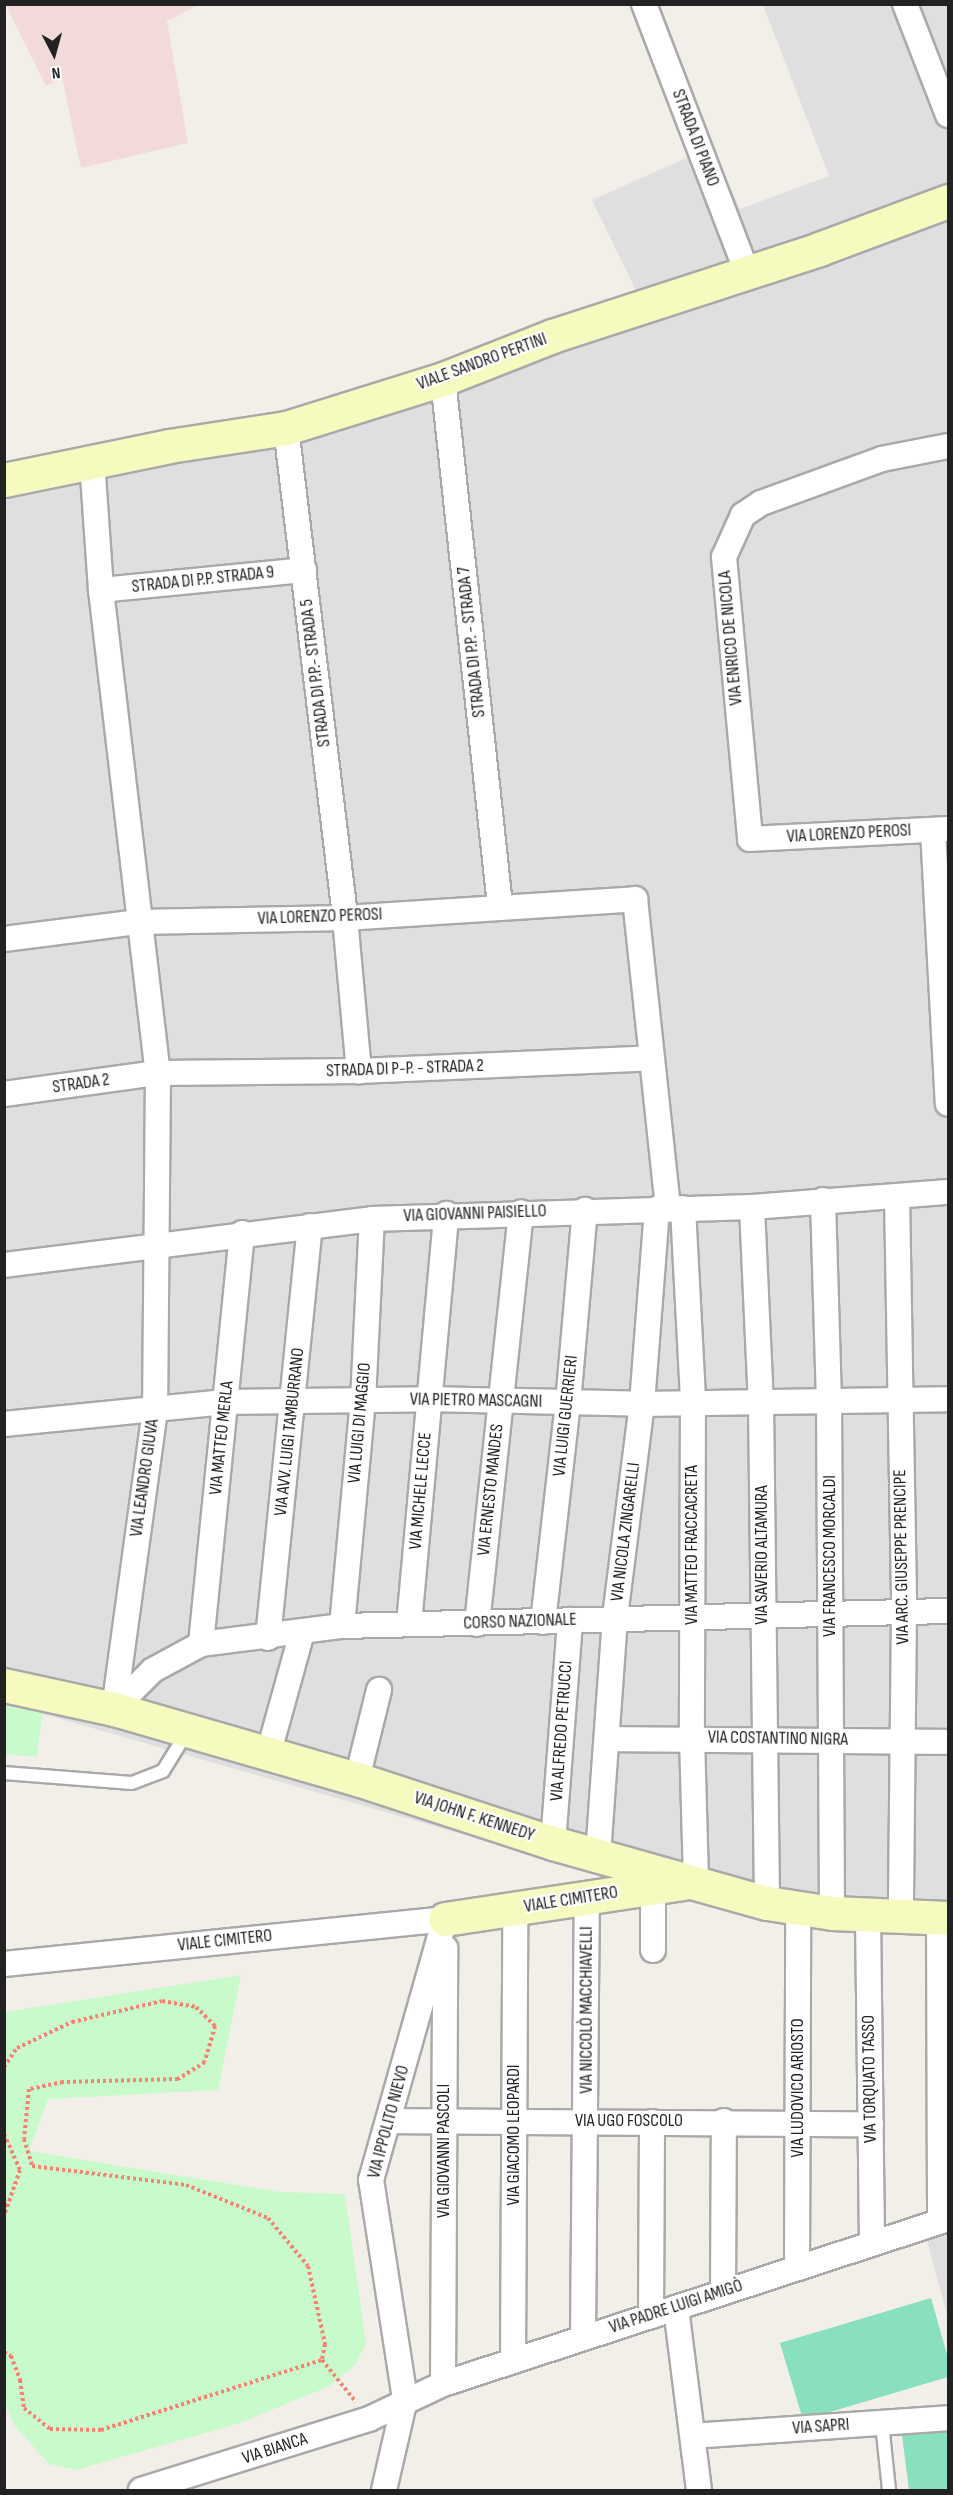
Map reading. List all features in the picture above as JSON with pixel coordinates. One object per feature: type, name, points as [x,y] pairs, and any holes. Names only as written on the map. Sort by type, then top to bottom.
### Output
[{"type":"street","name":"STRADA DI PIANO","points":[[644,4],[747,272]]},
{"type":"street","points":[[905,4],[948,115]]},
{"type":"street","name":"VIALE SANDRO PERTINI","points":[[4,480],[92,461],[286,428],[443,379],[552,336],[948,207]]},
{"type":"street","name":"STRADA DI P.P. - STRADA 7","points":[[443,379],[500,905]]},
{"type":"street","name":"STRADA DI P.P.- STRADA 5","points":[[286,428],[345,918],[359,1071]]},
{"type":"street","name":"VIA ENRICO DE NICOLA","points":[[750,839],[724,557],[731,536],[743,515],[761,503],[882,459],[948,446]]},
{"type":"street","name":"VIA LEANDRO GIUVA","points":[[92,461],[101,590],[158,1073],[155,1410],[114,1709]]},
{"type":"street","name":"STRADA DI P.P. STRADA 9","points":[[101,590],[304,570]]},
{"type":"street","points":[[941,830],[948,1104]]},
{"type":"street","name":"VIA LORENZO PEROSI","points":[[750,839],[941,830]]},
{"type":"street","name":"VIA LORENZO PEROSI","points":[[4,939],[139,922],[345,918],[500,905],[635,899],[652,1058]]},
{"type":"street","points":[[652,1058],[669,1209]]},
{"type":"street","name":"STRADA DI P-P. - STRADA 2","points":[[158,1073],[359,1071],[652,1058]]},
{"type":"street","name":"STRADA 2","points":[[4,1094],[158,1073]]},
{"type":"street","name":"VIA GIOVANNI PAISIELLO","points":[[4,1265],[242,1233],[372,1219],[521,1212],[752,1207],[948,1192]]},
{"type":"street","name":"VIA ARC. GIUSEPPE PRENCIPE","points":[[897,1196],[904,1612],[901,1918]]},
{"type":"street","name":"VIA FRANCESCO MORCALDI","points":[[823,1200],[829,1402],[832,1913]]},
{"type":"street","name":"VIA SAVERIO ALTAMURA","points":[[752,1207],[761,1403],[766,1903]]},
{"type":"street","name":"VIA MATTEO FRACCACRETA","points":[[669,1209],[693,1402],[692,1737],[696,1881]]},
{"type":"street","name":"VIA NICOLA ZINGARELLI","points":[[598,1855],[633,1404],[669,1209]]},
{"type":"street","name":"VIA LUIGI GUERRIERI","points":[[543,1622],[568,1403],[585,1210]]},
{"type":"street","name":"VIA ERNESTO MANDES","points":[[477,1624],[521,1212]]},
{"type":"street","name":"VIA MICHELE LECCE","points":[[409,1624],[446,1215]]},
{"type":"street","name":"VIA LUIGI DI MAGGIO","points":[[342,1626],[363,1401],[372,1219]]},
{"type":"street","name":"VIA AVV. LUIGI TAMBURRANO","points":[[268,1638],[294,1401],[310,1226]]},
{"type":"street","name":"VIA MATTEO MERLA","points":[[201,1644],[242,1233]]},
{"type":"street","name":"VIA PIETRO MASCAGNI","points":[[6,1431],[225,1402],[429,1399],[633,1404],[948,1399]]},
{"type":"street","name":"CORSO NAZIONALE","points":[[114,1709],[153,1670],[201,1644],[268,1638],[342,1626],[543,1622],[615,1617],[830,1616],[948,1611]]},
{"type":"street","name":"VIA ALFREDO PETRUCCI","points":[[553,1843],[570,1620]]},
{"type":"street","points":[[268,1755],[302,1632]]},
{"type":"street","name":"VIA JOHN F. KENNEDY","points":[[4,1685],[114,1709],[357,1779],[553,1843],[696,1881],[766,1903],[832,1913],[901,1918],[944,1918]]},
{"type":"street","points":[[357,1779],[379,1690]]},
{"type":"street","name":"VIA COSTANTINO NIGRA","points":[[608,1739],[692,1737],[948,1742]]},
{"type":"street","name":"VIALE CIMITERO","points":[[4,1964],[445,1919],[696,1881]]},
{"type":"street","points":[[653,1950],[654,1887]]},
{"type":"street","name":"VIA NICCOLÒ MACCHIAVELLI","points":[[583,2338],[587,1897]]},
{"type":"street","name":"VIA LUDOVICO ARIOSTO","points":[[797,2268],[798,1908]]},
{"type":"street","name":"VIA GIACOMO LEOPARDI","points":[[513,2361],[515,1909]]},
{"type":"street","name":"VIA TORQUATO TASSO","points":[[868,1916],[872,2243]]},
{"type":"street","points":[[944,1918],[944,2220]]},
{"type":"street","name":"VIA IPPOLITO NIEVO","points":[[405,2399],[371,2180],[445,1919]]},
{"type":"street","name":"VIA GIOVANNI PASCOLI","points":[[443,2384],[445,1919]]},
{"type":"street","name":"VIA UGO FOSCOLO","points":[[388,2121],[724,2121],[871,2124]]},
{"type":"street","points":[[723,2292],[724,2121]]},
{"type":"street","points":[[651,2316],[652,2122]]},
{"type":"street","name":"VIA PADRE LUIGI AMIGÒ","points":[[405,2399],[443,2384],[944,2220]]},
{"type":"street","points":[[676,2308],[699,2490]]},
{"type":"street","points":[[384,2490],[405,2399]]},
{"type":"street","name":"VIA BIANCA","points":[[141,2490],[369,2419],[405,2399]]},
{"type":"street","name":"VIA SAPRI","points":[[693,2436],[948,2418]]},
{"type":"lane","points":[[4,1773],[132,1783],[163,1771],[188,1731]]},
{"type":"lane","points":[[882,2423],[889,2490]]},
{"type":"path","points":[[4,2067],[17,2048],[72,2022],[162,2001],[196,2007],[215,2026],[206,2062],[178,2079],[84,2080],[29,2089],[24,2139],[32,2166],[186,2185],[268,2218],[308,2266],[325,2344],[322,2360],[369,2419]]},
{"type":"path","points":[[4,2134],[20,2170],[4,2216]]},
{"type":"path","points":[[4,2352],[11,2356],[20,2380],[24,2408],[50,2429],[101,2430],[322,2360]]},
{"type":"shaded area","points":[[6,5],[198,5],[167,21],[188,143],[81,168],[62,78],[46,86]]},
{"type":"shaded area","points":[[763,5],[948,5],[948,1931],[619,1879],[5,1703],[4,469],[303,412],[640,299],[592,200],[711,147],[740,209],[829,176]]},
{"type":"shaded area","points":[[948,2211],[948,2318],[921,2219]]},
{"type":"green space","points":[[4,1696],[43,1705],[37,1757],[5,1754]]},
{"type":"green space","points":[[241,1975],[218,2090],[48,2099],[29,2151],[280,2192],[345,2194],[366,2344],[355,2365],[328,2387],[237,2424],[76,2470],[49,2464],[14,2425],[5,2404],[5,2012]]},
{"type":"green space","points":[[931,2298],[948,2358],[948,2377],[803,2420],[780,2343]]},
{"type":"green space","points":[[948,2429],[948,2490],[909,2490],[902,2435]]}]
